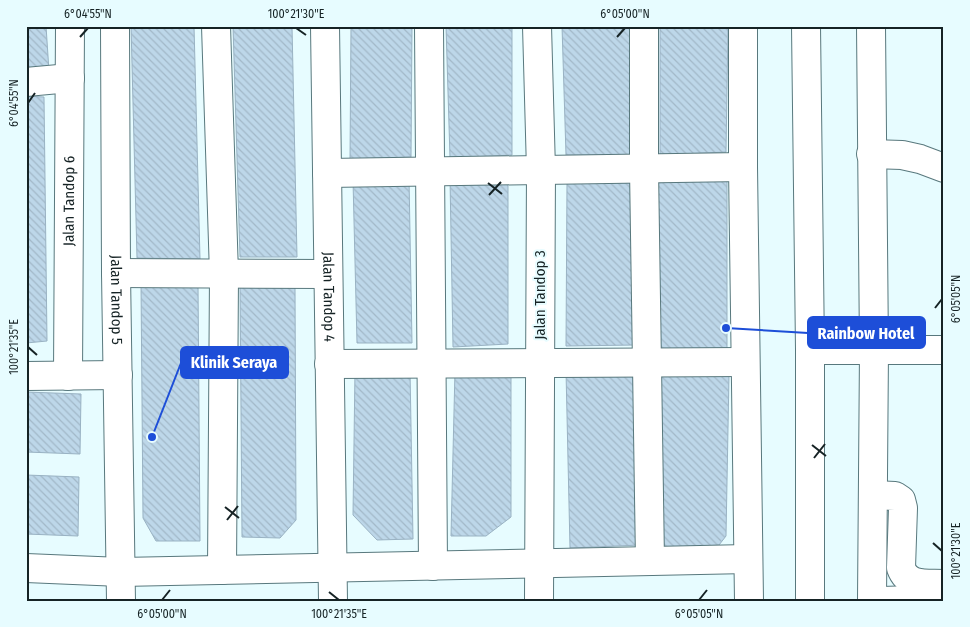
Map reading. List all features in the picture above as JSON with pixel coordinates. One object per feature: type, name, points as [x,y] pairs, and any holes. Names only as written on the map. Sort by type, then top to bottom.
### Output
[{"type":"street","name":"Jalan Tandop 6","points":[[68,376],[70,26]]},
{"type":"street","name":"Jalan Tandop 5","points":[[115,26],[116,273],[121,601]]},
{"type":"street","points":[[216,26],[224,274],[222,570]]},
{"type":"street","name":"Jalan Tandop 4","points":[[325,26],[333,601]]},
{"type":"street","points":[[429,26],[433,566]]},
{"type":"street","name":"Jalan Tandop 3","points":[[536,26],[541,170],[539,601]]},
{"type":"street","points":[[644,26],[644,169],[650,561]]},
{"type":"street","points":[[743,26],[748,601]]},
{"type":"street","points":[[806,26],[810,350],[810,601]]},
{"type":"street","points":[[871,26],[874,350],[872,601]]},
{"type":"street","points":[[26,82],[70,78]]},
{"type":"street","points":[[871,154],[920,159],[944,168]]},
{"type":"street","points":[[327,174],[743,167]]},
{"type":"street","points":[[116,273],[328,274]]},
{"type":"street","points":[[810,350],[944,350]]},
{"type":"street","points":[[329,364],[745,362]]},
{"type":"street","points":[[26,376],[118,375]]},
{"type":"street","points":[[873,495],[895,496],[901,500],[903,508],[900,568],[903,574],[908,579],[918,583],[944,584]]},
{"type":"street","points":[[26,568],[121,572],[748,559]]},
{"type":"street","points":[[882,601],[944,599]]},
{"type":"building","points":[[26,26],[46,26],[49,71],[26,72]]},
{"type":"building","points":[[131,26],[194,26],[200,259],[137,258]]},
{"type":"building","points":[[233,26],[292,26],[297,257],[240,257]]},
{"type":"building","points":[[351,26],[412,26],[411,157],[350,159]]},
{"type":"building","points":[[446,26],[512,26],[512,155],[450,158]]},
{"type":"building","points":[[562,26],[632,26],[636,155],[566,155]]},
{"type":"building","points":[[660,26],[728,26],[726,152],[660,155]]},
{"type":"building","points":[[26,96],[44,97],[47,341],[26,343]]},
{"type":"building","points":[[508,176],[508,344],[453,347],[450,178]]},
{"type":"building","points":[[409,178],[412,343],[357,343],[353,180]]},
{"type":"building","points":[[727,179],[727,350],[658,351],[656,183]]},
{"type":"building","points":[[567,181],[635,181],[636,345],[566,346]]},
{"type":"building","points":[[198,283],[200,541],[156,541],[143,518],[141,284]]},
{"type":"building","points":[[295,285],[296,520],[280,538],[242,537],[240,286]]},
{"type":"building","points":[[511,368],[511,517],[486,536],[451,536],[455,370]]},
{"type":"building","points":[[355,370],[410,370],[413,539],[377,540],[353,515]]},
{"type":"building","points":[[566,371],[637,371],[640,545],[570,548]]},
{"type":"building","points":[[661,375],[729,375],[726,536],[719,545],[662,549]]},
{"type":"building","points":[[26,392],[81,394],[80,454],[26,452]]},
{"type":"building","points":[[26,475],[79,477],[78,536],[26,534]]},
{"type":"place","name":"Rainbow Hotel","points":[[726,328]]},
{"type":"place","name":"Klinik Seraya","points":[[152,437]]}]
